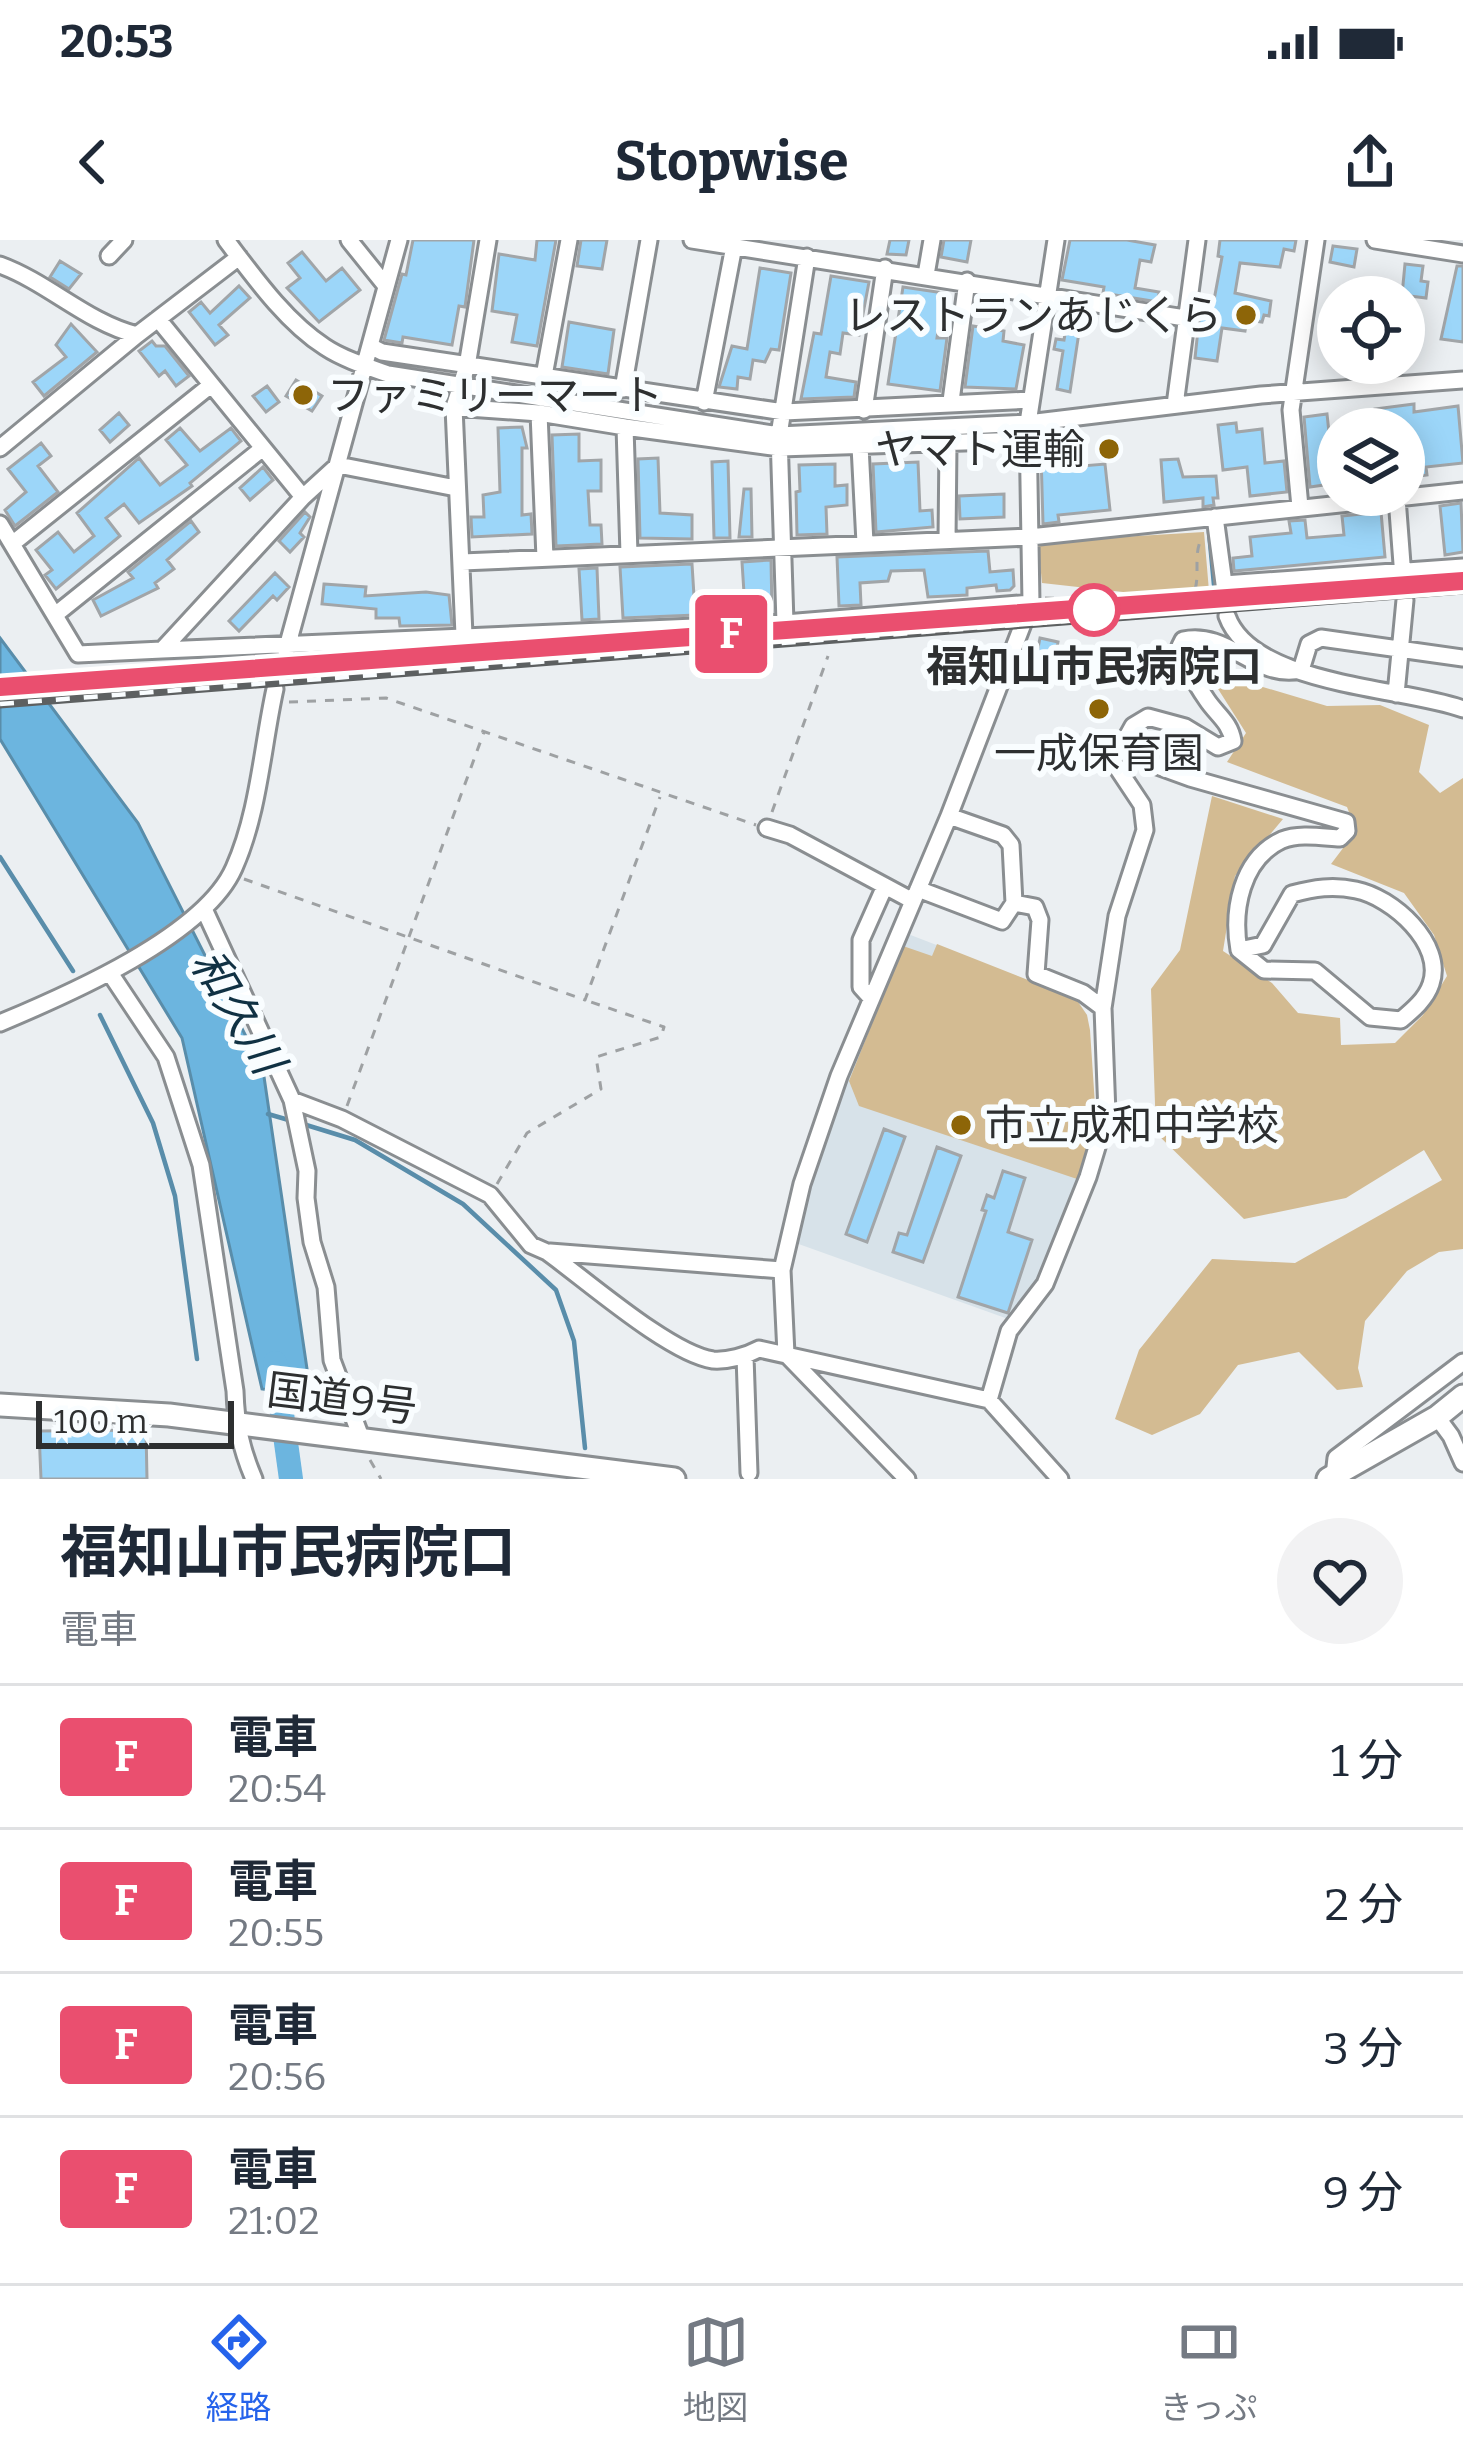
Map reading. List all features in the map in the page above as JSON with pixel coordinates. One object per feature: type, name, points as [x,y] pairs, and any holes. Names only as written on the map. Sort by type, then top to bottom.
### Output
[{"type":"highway","points":[[1331,1478],[1437,1417],[1463,1396]]},
{"type":"highway","name":"国道9号","points":[[0,1406],[169,1415],[674,1479]]},
{"type":"street","points":[[109,256],[124,240]]},
{"type":"street","points":[[226,240],[287,314],[325,347],[388,374],[780,442],[1028,432]]},
{"type":"street","points":[[349,240],[386,286]]},
{"type":"street","points":[[286,649],[399,240]]},
{"type":"street","points":[[464,635],[454,407],[467,366],[488,240]]},
{"type":"street","points":[[544,376],[568,240]]},
{"type":"street","points":[[623,389],[649,240]]},
{"type":"street","points":[[692,240],[1185,318]]},
{"type":"street","points":[[926,274],[932,240]]},
{"type":"street","points":[[907,1479],[786,1354],[782,1270],[802,1184],[839,1076],[949,816],[1031,600],[1028,432],[1056,240]]},
{"type":"street","points":[[1175,405],[1197,240]]},
{"type":"street","points":[[1300,507],[1292,410],[1316,240]]},
{"type":"street","points":[[1375,240],[1463,254]]},
{"type":"street","points":[[704,402],[734,246]]},
{"type":"street","points":[[0,448],[239,257]]},
{"type":"street","points":[[785,623],[780,442],[807,257]]},
{"type":"street","points":[[0,265],[45,286],[96,321],[137,335]]},
{"type":"street","points":[[864,410],[885,268]]},
{"type":"street","points":[[951,401],[967,281]]},
{"type":"street","points":[[158,319],[303,496]]},
{"type":"street","points":[[370,346],[467,366],[784,412],[1031,400]]},
{"type":"street","points":[[454,407],[780,442],[860,446],[948,443],[1175,405],[1463,380]]},
{"type":"street","points":[[12,544],[212,386]]},
{"type":"street","points":[[539,413],[544,558]]},
{"type":"street","points":[[625,427],[629,554]]},
{"type":"street","points":[[946,540],[948,443]]},
{"type":"street","points":[[860,446],[866,543]]},
{"type":"street","points":[[55,615],[262,448]]},
{"type":"street","points":[[338,465],[457,488]]},
{"type":"street","points":[[162,650],[303,496],[338,465]]},
{"type":"street","points":[[1425,495],[1463,491]]},
{"type":"street","points":[[462,562],[1030,537],[1317,505]]},
{"type":"street","points":[[1398,516],[1403,575]]},
{"type":"street","points":[[1215,517],[1224,589],[1463,567]]},
{"type":"street","points":[[0,524],[78,654],[286,649],[464,635],[785,623],[1031,600]]},
{"type":"street","points":[[1396,694],[1405,600]]},
{"type":"street","points":[[1227,616],[1252,649],[1301,670],[1463,709]]},
{"type":"street","points":[[1301,670],[1309,644],[1321,638],[1463,658]]},
{"type":"street","points":[[1124,744],[1133,726],[1148,717],[1169,720],[1218,747],[1233,741],[1228,723],[1209,704],[1189,670],[1180,646],[1183,640],[1220,641],[1263,668],[1288,673],[1301,670]]},
{"type":"street","points":[[2,1018],[114,969],[199,914],[232,874],[253,808],[273,696]]},
{"type":"street","points":[[988,1400],[1010,1331],[1045,1284],[1088,1177],[1107,1114],[1103,1008],[1117,916],[1145,830],[1142,805],[1110,757],[1115,741],[1157,766],[1190,778],[1346,822],[1340,838],[1285,838],[1260,855],[1246,877],[1235,928],[1239,950],[1264,970],[1315,971],[1370,1017],[1401,1020],[1418,1006],[1432,982],[1427,945],[1409,922],[1381,898],[1358,890],[1324,886],[1292,894],[1263,945],[1239,950]]},
{"type":"street","points":[[766,828],[790,835],[885,886],[1002,921],[1014,903],[1011,845],[1004,835],[949,816]]},
{"type":"street","points":[[871,998],[860,987],[861,940],[885,886]]},
{"type":"street","points":[[1014,903],[1036,908],[1040,920],[1036,974],[1083,993],[1103,1008]]},
{"type":"street","points":[[199,914],[292,1100],[307,1171],[312,1242],[326,1287],[332,1360],[362,1439]]},
{"type":"street","points":[[114,969],[166,1057],[201,1165],[236,1424],[254,1479]]},
{"type":"street","points":[[292,1100],[342,1119],[490,1196],[531,1245],[548,1252],[672,1343],[713,1360],[759,1349],[988,1400],[1060,1479]]},
{"type":"street","points":[[548,1252],[782,1270]]},
{"type":"street","points":[[745,1356],[749,1473]]},
{"type":"street","points":[[1331,1478],[1336,1458],[1463,1362]]},
{"type":"street","points":[[1437,1417],[1463,1463]]},
{"type":"path","points":[[1181,597],[1194,593],[1199,580],[1197,546],[1215,517]]},
{"type":"path","points":[[1031,600],[1086,599],[1086,604]]},
{"type":"path","points":[[273,696],[386,698],[766,828],[828,656]]},
{"type":"path","points":[[342,1119],[484,732]]},
{"type":"path","points":[[585,1000],[661,794]]},
{"type":"path","points":[[232,874],[664,1027],[661,1037],[596,1058],[601,1089],[527,1133],[490,1196]]},
{"type":"path","points":[[362,1439],[381,1479]]},
{"type":"shaded area","points":[[1204,532],[1209,591],[1150,595],[1042,583],[1038,542]]},
{"type":"shaded area","points":[[1206,670],[1327,706],[1380,705],[1429,725],[1419,772],[1440,793],[1463,778],[1463,1249],[1439,1252],[1407,1271],[1365,1321],[1358,1368],[1363,1387],[1337,1390],[1299,1352],[1238,1365],[1200,1414],[1152,1435],[1115,1419],[1139,1350],[1212,1259],[1295,1263],[1442,1180],[1424,1150],[1346,1198],[1244,1219],[1156,1133],[1151,989],[1180,950],[1212,796],[1283,819],[1235,876],[1223,951],[1272,983],[1298,1013],[1340,1018],[1341,1045],[1395,1043],[1423,1015],[1447,976],[1434,935],[1404,893],[1331,864],[1356,831],[1347,807],[1227,762],[1246,733]]},
{"type":"shaded area","name":"市立成和中学校","points":[[908,934],[1076,999],[1087,1015],[1096,1120],[1080,1180],[1043,1277],[1011,1320],[793,1242],[825,1130]]},
{"type":"shaded area","points":[[937,944],[1076,999],[1087,1015],[1096,1120],[1080,1180],[859,1106],[849,1081],[903,946],[932,956]]},
{"type":"water","points":[[0,638],[138,823],[263,1070],[311,1396],[262,1389],[182,1038],[0,739]]},
{"type":"building","points":[[413,240],[474,240],[465,307],[459,306],[452,345],[403,337],[402,343],[384,340]]},
{"type":"building","points":[[537,240],[556,240],[537,346],[512,342],[517,315],[492,311],[499,254],[535,260]]},
{"type":"building","points":[[581,240],[607,240],[602,269],[577,266]]},
{"type":"building","points":[[890,240],[909,240],[906,255],[887,254]]},
{"type":"building","points":[[944,240],[971,240],[967,262],[941,257]]},
{"type":"building","points":[[1070,240],[1155,245],[1151,262],[1140,260],[1135,288],[1159,292],[1158,302],[1062,280]]},
{"type":"building","points":[[1220,240],[1296,240],[1294,251],[1284,249],[1280,267],[1240,263],[1235,293],[1271,301],[1269,316],[1264,315],[1262,322],[1247,320],[1245,331],[1222,328],[1217,361],[1195,358],[1201,301],[1214,300],[1222,257],[1218,256]]},
{"type":"building","points":[[1333,246],[1357,249],[1354,267],[1330,262]]},
{"type":"building","points":[[302,252],[326,281],[342,268],[360,290],[319,322],[287,288],[300,278],[288,263]]},
{"type":"building","points":[[60,261],[81,274],[69,289],[50,277]]},
{"type":"building","points":[[1405,264],[1423,266],[1422,276],[1404,276]]},
{"type":"building","points":[[1457,266],[1463,266],[1463,342],[1441,339]]},
{"type":"building","points":[[760,268],[791,273],[779,350],[771,349],[765,362],[753,360],[750,379],[738,377],[737,389],[719,387],[732,346],[747,349]]},
{"type":"building","points":[[831,276],[869,282],[859,335],[843,333],[840,354],[830,352],[826,377],[856,382],[854,397],[801,399],[814,333],[821,334]]},
{"type":"building","points":[[239,286],[250,298],[219,325],[228,335],[215,345],[189,312],[201,302],[210,313]]},
{"type":"building","points":[[903,287],[944,293],[937,338],[947,338],[940,391],[888,384]]},
{"type":"building","points":[[1068,317],[1081,319],[1070,392],[1057,389],[1063,351],[1054,349],[1056,339],[1064,340]]},
{"type":"building","points":[[569,322],[614,330],[608,374],[562,367]]},
{"type":"building","points":[[71,324],[97,352],[44,396],[33,382],[66,357],[56,345]]},
{"type":"building","points":[[973,326],[1004,331],[1003,341],[1024,345],[1016,389],[965,387]]},
{"type":"building","points":[[152,341],[165,346],[189,376],[176,386],[165,371],[159,376],[139,351]]},
{"type":"building","name":"ファミリーマート","points":[[296,380],[322,396],[312,411],[286,396]]},
{"type":"building","points":[[267,386],[279,402],[266,412],[253,396]]},
{"type":"building","points":[[1458,406],[1463,463],[1426,467],[1425,475],[1425,410]]},
{"type":"building","points":[[119,413],[129,425],[110,442],[100,430]]},
{"type":"building","points":[[1317,415],[1317,486],[1310,487],[1304,417]]},
{"type":"building","points":[[1236,423],[1237,432],[1262,429],[1265,463],[1284,461],[1287,492],[1250,496],[1247,467],[1223,470],[1218,425]]},
{"type":"building","points":[[522,427],[527,448],[522,448],[522,515],[531,514],[532,534],[472,537],[471,517],[484,517],[483,495],[500,492],[498,428]]},
{"type":"building","points":[[180,428],[200,451],[231,428],[241,441],[192,486],[139,523],[124,504],[106,518],[120,536],[56,589],[45,575],[52,570],[36,550],[58,532],[74,552],[94,536],[77,513],[139,458],[160,485],[187,465],[166,440]]},
{"type":"building","points":[[579,434],[579,461],[601,460],[601,491],[588,491],[590,525],[601,525],[602,544],[556,546],[552,435]]},
{"type":"building","points":[[1056,441],[1058,468],[1105,464],[1110,510],[1058,515],[1059,522],[1043,524],[1041,454],[1045,454],[1044,442]]},
{"type":"building","points":[[41,443],[51,456],[38,466],[58,492],[15,526],[5,510],[26,492],[8,469]]},
{"type":"building","points":[[658,458],[660,513],[692,515],[692,539],[640,538],[638,459]]},
{"type":"building","points":[[1178,459],[1183,477],[1216,476],[1214,505],[1203,507],[1203,498],[1164,502],[1161,460]]},
{"type":"building","points":[[728,461],[730,538],[714,538],[712,462]]},
{"type":"building","points":[[918,462],[920,511],[932,510],[933,527],[876,532],[873,464]]},
{"type":"building","points":[[835,464],[835,486],[847,485],[847,505],[826,507],[827,534],[797,535],[799,465]]},
{"type":"building","points":[[263,467],[273,480],[250,500],[240,488]]},
{"type":"building","points":[[744,489],[751,489],[752,537],[739,537]]},
{"type":"building","points":[[1004,494],[1004,517],[960,519],[959,496]]},
{"type":"building","points":[[1461,503],[1463,552],[1445,555],[1440,506]]},
{"type":"building","points":[[305,512],[310,517],[300,533],[304,537],[290,552],[279,541]]},
{"type":"building","points":[[1342,516],[1381,516],[1385,557],[1234,571],[1233,558],[1252,556],[1250,537],[1291,533],[1289,521],[1305,520],[1307,538],[1344,535]]},
{"type":"building","points":[[191,521],[199,532],[167,560],[174,569],[155,583],[158,588],[101,616],[93,600],[133,578],[128,572]]},
{"type":"building","points":[[988,551],[990,572],[1013,570],[1010,590],[997,591],[996,585],[967,588],[967,595],[928,597],[924,570],[891,571],[888,581],[860,583],[861,605],[839,606],[837,557]]},
{"type":"building","points":[[771,560],[772,612],[623,618],[620,567],[692,564],[694,596],[744,593],[742,562]]},
{"type":"building","points":[[597,568],[599,619],[582,620],[579,569]]},
{"type":"building","points":[[275,573],[289,587],[277,600],[273,596],[239,631],[229,621]]},
{"type":"building","points":[[324,584],[366,587],[365,596],[449,595],[452,625],[400,626],[399,618],[376,618],[376,609],[322,604]]},
{"type":"building","points":[[1040,638],[1058,642],[1055,657],[1037,653]]},
{"type":"building","points":[[884,1129],[905,1137],[867,1242],[846,1234]]},
{"type":"building","points":[[937,1147],[961,1156],[923,1262],[893,1252],[899,1233],[907,1235]]},
{"type":"building","points":[[1003,1171],[1025,1178],[1008,1232],[1032,1240],[1008,1313],[958,1297],[987,1195],[994,1198]]},
{"type":"building","points":[[146,1430],[147,1479],[41,1479],[39,1431]]},
{"type":"waterway","points":[[1209,532],[1214,585]]},
{"type":"waterway","points":[[0,857],[73,971]]},
{"type":"waterway","points":[[100,1015],[153,1123],[175,1196],[197,1359]]},
{"type":"waterway","points":[[268,1114],[292,1121]]},
{"type":"waterway","points":[[303,1124],[355,1140],[463,1204],[556,1290],[574,1341],[585,1448]]},
{"type":"waterway","name":"和久川","points":[[275,1363],[291,1479]]},
{"type":"tunnel","points":[[275,689],[285,654]]},
{"type":"railway","points":[[0,704],[1463,590]]},
{"type":"train","name":"F","points":[[0,687],[1463,581]]},
{"type":"place","name":"レストランあじくら","points":[[1246,315]]},
{"type":"place","name":"ファミリーマート","points":[[303,395]]},
{"type":"place","name":"ヤマト運輸","points":[[1109,449]]},
{"type":"place","name":"福知山市民病院口","points":[[1094,610]]},
{"type":"place","name":"一成保育園","points":[[1099,709]]},
{"type":"place","name":"市立成和中学校","points":[[961,1125]]}]
